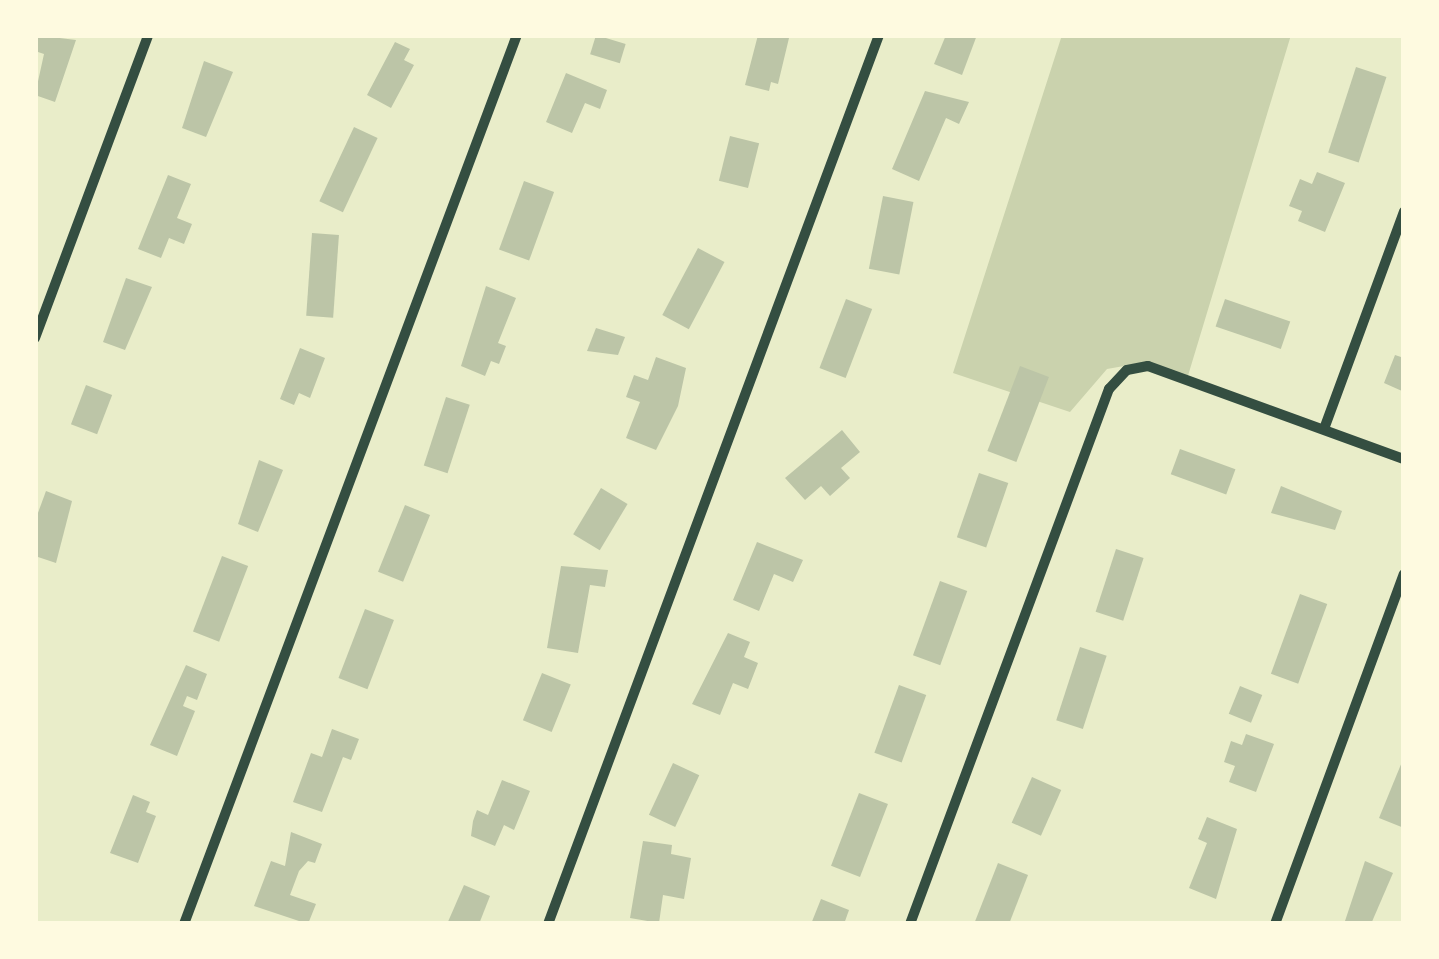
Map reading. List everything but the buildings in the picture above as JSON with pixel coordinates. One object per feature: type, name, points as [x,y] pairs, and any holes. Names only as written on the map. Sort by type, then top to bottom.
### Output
[{"type":"street","points":[[35,338],[148,35]]},
{"type":"street","points":[[184,924],[517,35]]},
{"type":"street","points":[[548,924],[879,35]]},
{"type":"street","points":[[1324,429],[1404,211]]},
{"type":"street","points":[[910,924],[1108,389],[1127,370],[1148,366],[1404,458]]},
{"type":"street","points":[[1275,924],[1404,574]]},
{"type":"green space","points":[[1062,35],[1291,35],[1187,379],[1141,363],[1107,369],[1070,412],[953,373]]}]
